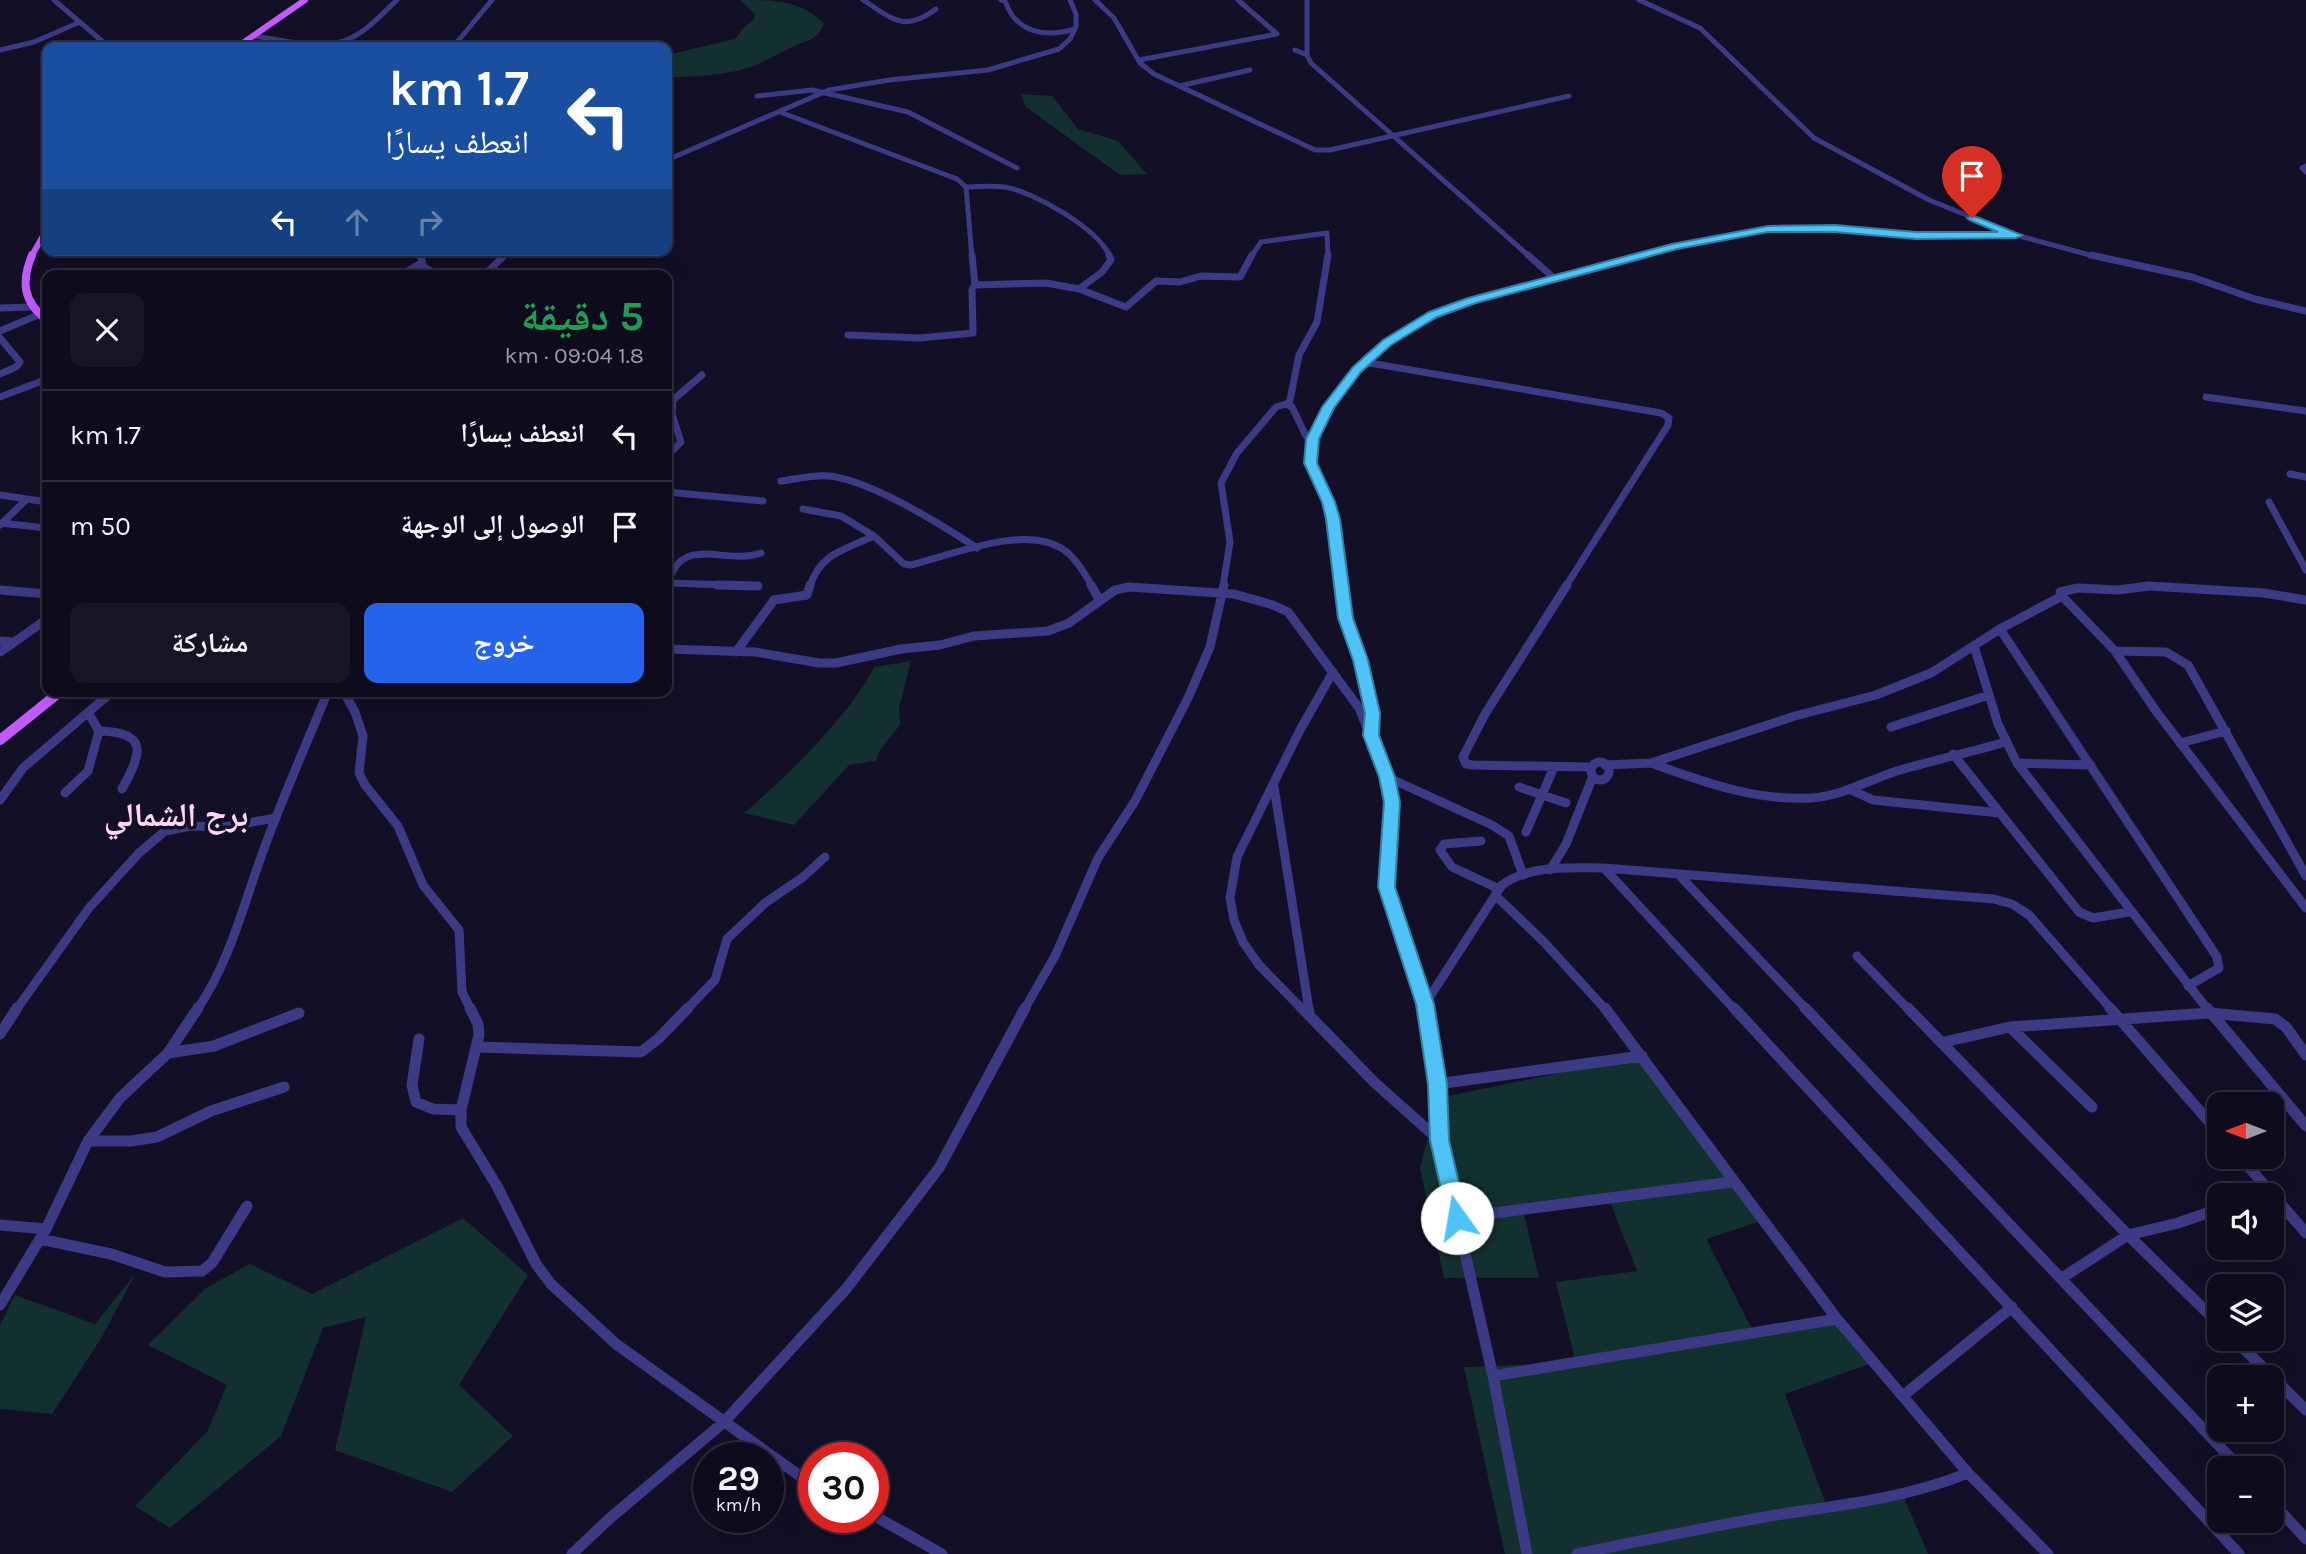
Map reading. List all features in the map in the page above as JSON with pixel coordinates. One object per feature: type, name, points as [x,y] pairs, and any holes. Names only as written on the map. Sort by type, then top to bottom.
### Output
[{"type":"main road","points":[[245,42],[305,0]]},
{"type":"main road","points":[[42,238],[24,278],[24,292],[30,307],[42,317]]},
{"type":"main road","points":[[0,740],[54,697]]},
{"type":"street","points":[[54,0],[103,42]]},
{"type":"street","points":[[326,42],[354,36],[397,0]]},
{"type":"street","points":[[457,42],[492,0]]},
{"type":"street","points":[[863,0],[880,11],[910,23],[936,9]]},
{"type":"street","points":[[1001,0],[1005,1],[1010,16],[1043,36],[1055,36],[1075,29]]},
{"type":"street","points":[[672,158],[823,92],[862,83],[972,72],[1011,65],[1059,49],[1072,40],[1075,29],[1077,16],[1070,0]]},
{"type":"street","points":[[1095,0],[1114,18],[1139,60],[1154,74],[1315,150],[1330,150],[1569,96]]},
{"type":"street","points":[[1139,60],[1277,34],[1238,0]]},
{"type":"street","points":[[1307,0],[1307,55],[1311,63],[1555,279]]},
{"type":"street","points":[[1639,0],[1700,28],[1794,116],[1809,135],[1929,200],[2016,235],[2127,265],[2192,277],[2255,299],[2306,311]]},
{"type":"street","points":[[0,50],[34,42],[80,22]]},
{"type":"street","points":[[254,36],[308,42]]},
{"type":"street","points":[[1295,50],[1307,55]]},
{"type":"street","points":[[1179,86],[1250,70]]},
{"type":"street","points":[[757,96],[794,91],[823,92],[919,117],[1017,168]]},
{"type":"street","points":[[780,112],[957,179],[966,187],[1008,187],[1038,199],[1096,238],[1110,253],[1111,260],[1102,272],[1079,289]]},
{"type":"street","points":[[2306,166],[2302,168],[2306,172]]},
{"type":"street","points":[[848,335],[920,338],[973,333],[972,289],[975,285],[966,187]]},
{"type":"street","points":[[1371,735],[1372,713],[1360,660],[1345,618],[1333,519],[1311,463],[1313,439],[1341,388],[1364,362],[1387,342],[1433,315],[1472,301],[1700,240],[1783,227],[1916,236],[2016,235]]},
{"type":"street","points":[[975,285],[1046,283],[1079,289],[1126,307],[1156,281],[1180,282],[1201,276],[1240,277],[1255,249],[1263,241],[1327,233],[1328,257],[1317,322],[1299,355],[1289,405],[1306,436],[1313,439]]},
{"type":"street","points":[[419,256],[421,263],[431,270]]},
{"type":"street","points":[[489,270],[504,256]]},
{"type":"street","points":[[409,270],[421,263]]},
{"type":"street","points":[[0,308],[30,307]]},
{"type":"street","points":[[0,331],[38,315]]},
{"type":"street","points":[[0,338],[20,362],[0,374]]},
{"type":"street","points":[[1364,362],[1661,413],[1669,418],[1668,425],[1485,714],[1463,757],[1466,764],[1472,765],[1554,767],[1592,772],[1603,779],[1634,765]]},
{"type":"street","points":[[672,451],[681,442],[672,414],[673,400],[702,375]]},
{"type":"street","points":[[0,397],[42,381]]},
{"type":"street","points":[[2206,397],[2306,411]]},
{"type":"street","points":[[572,1554],[609,1519],[724,1422],[846,1289],[939,1168],[1055,956],[1098,858],[1135,801],[1189,696],[1210,647],[1224,593],[1230,547],[1221,493],[1223,477],[1237,453],[1276,407],[1289,405]]},
{"type":"street","points":[[2290,474],[2306,477]]},
{"type":"street","points":[[781,481],[830,476],[856,484],[953,532],[977,548]]},
{"type":"street","points":[[672,492],[763,501]]},
{"type":"street","points":[[0,495],[42,501]]},
{"type":"street","points":[[1,524],[27,499]]},
{"type":"street","points":[[2269,502],[2306,570]]},
{"type":"street","points":[[803,509],[818,509],[856,523],[908,565],[1024,540],[1059,546],[1073,558],[1099,599]]},
{"type":"street","points":[[1,524],[42,528]]},
{"type":"street","points":[[736,652],[774,600],[807,594],[815,570],[824,559],[874,536]]},
{"type":"street","points":[[672,571],[674,565],[684,556],[691,554],[749,557],[761,553]]},
{"type":"street","points":[[672,586],[758,586]]},
{"type":"street","points":[[2306,600],[2264,593],[2149,586],[2118,590],[2070,588],[2060,592],[2115,651],[2180,743],[2301,894],[2306,908]]},
{"type":"street","points":[[672,649],[784,656],[819,663],[836,663],[901,649],[940,645],[974,636],[1048,631],[1069,624],[1099,599],[1129,587],[1224,593],[1280,607],[1288,612],[1359,708],[1387,777],[1392,802],[1387,887],[1425,1004],[1437,1084],[1439,1140],[1469,1284],[1493,1376],[1527,1554]]},
{"type":"street","points":[[0,590],[42,594]]},
{"type":"street","points":[[1550,870],[1566,844],[1595,764],[1651,763],[1796,716],[1875,695],[1931,673],[2000,629],[2062,596]]},
{"type":"street","points":[[0,652],[42,622]]},
{"type":"street","points":[[2000,629],[2217,957],[2219,968],[2188,986]]},
{"type":"street","points":[[0,641],[14,642]]},
{"type":"street","points":[[1974,646],[2005,742],[2017,763],[2209,1013],[2306,1126]]},
{"type":"street","points":[[2115,651],[2160,650],[2182,659],[2199,681],[2306,876]]},
{"type":"street","points":[[1333,672],[1300,730],[1237,857],[1230,898],[1243,942],[1259,965],[1374,1082],[1439,1140]]},
{"type":"street","points":[[1891,727],[1989,695]]},
{"type":"street","points":[[0,800],[23,768],[107,697]]},
{"type":"street","points":[[0,1305],[43,1234],[88,1141],[120,1098],[168,1053],[213,986],[232,943],[276,818],[326,697]]},
{"type":"street","points":[[346,697],[363,736],[359,773],[365,785],[398,825],[423,884],[459,930],[462,992],[478,1024],[477,1047],[461,1110],[461,1127],[497,1186],[536,1264],[551,1284],[616,1344],[798,1475]]},
{"type":"street","points":[[65,793],[88,771],[99,731],[89,714]]},
{"type":"street","points":[[99,731],[123,731],[131,734],[140,747],[134,770],[122,789]]},
{"type":"street","points":[[2180,743],[2226,731]]},
{"type":"street","points":[[1651,763],[1705,783],[1768,796],[1816,798],[1851,790],[1885,775],[1953,754],[2005,742]]},
{"type":"street","points":[[1953,754],[2079,912],[2093,918],[2129,912]]},
{"type":"street","points":[[2017,763],[2091,765]]},
{"type":"street","points":[[1605,765],[1610,775]]},
{"type":"street","points":[[1526,832],[1554,767]]},
{"type":"street","points":[[1387,777],[1492,825],[1509,836],[1523,875]]},
{"type":"street","points":[[1274,786],[1308,1013]]},
{"type":"street","points":[[1519,787],[1566,803]]},
{"type":"street","points":[[1851,790],[1873,800],[2000,813]]},
{"type":"street","points":[[0,1034],[41,972],[89,908],[131,860],[165,831],[179,827],[224,827],[276,818]]},
{"type":"street","points":[[1481,841],[1444,844],[1440,850],[1452,866],[1497,892],[1608,1012],[1732,1182],[1837,1319],[1905,1395],[1968,1473],[2048,1554]]},
{"type":"street","points":[[477,1047],[526,1047],[633,1054],[641,1052],[658,1039],[715,980],[727,939],[825,857]]},
{"type":"street","points":[[1425,1004],[1466,945],[1497,892],[1510,879],[1550,870],[1604,868],[1994,899],[2012,904],[2029,915],[2207,1119]]},
{"type":"street","points":[[1604,868],[2239,1554]]},
{"type":"street","points":[[1679,875],[2229,1456]]},
{"type":"street","points":[[1857,956],[1944,1042],[2128,1235],[2207,1312]]},
{"type":"street","points":[[168,1053],[214,1046],[299,1013]]},
{"type":"street","points":[[1944,1042],[2010,1027],[2209,1013],[2275,1019],[2286,1027],[2306,1055]]},
{"type":"street","points":[[2010,1027],[2092,1107]]},
{"type":"street","points":[[419,1039],[412,1086],[416,1102],[433,1109],[461,1110]]},
{"type":"street","points":[[1437,1084],[1642,1056]]},
{"type":"street","points":[[88,1141],[131,1141],[157,1137],[211,1111],[284,1087]]},
{"type":"street","points":[[2251,1169],[2263,1183]]},
{"type":"street","points":[[1457,1218],[1732,1182]]},
{"type":"street","points":[[0,1225],[43,1234],[165,1272],[195,1272],[205,1270],[212,1263],[247,1206]]},
{"type":"street","points":[[2284,1207],[2306,1233]]},
{"type":"street","points":[[2062,1278],[2128,1235],[2207,1213]]},
{"type":"street","points":[[1905,1395],[2012,1307]]},
{"type":"street","points":[[1493,1376],[1837,1319]]},
{"type":"street","points":[[2246,1351],[2306,1410]]},
{"type":"street","points":[[1577,1554],[1678,1532],[1881,1498],[1944,1484],[1968,1473]]},
{"type":"street","points":[[2284,1515],[2306,1539]]},
{"type":"street","points":[[889,1524],[943,1554]]},
{"type":"green space","points":[[740,0],[786,3],[815,15],[824,23],[819,33],[811,39],[753,66],[718,74],[672,78],[672,54],[735,39],[744,27],[754,20],[755,14]]},
{"type":"green space","points":[[1021,94],[1052,96],[1078,129],[1118,141],[1147,174],[1120,175],[1026,107]]},
{"type":"green space","points":[[911,661],[899,708],[900,725],[880,750],[876,761],[849,765],[794,825],[744,813],[778,783],[834,724],[851,704],[874,667]]},
{"type":"green space","points":[[1642,1056],[1761,1221],[1706,1239],[1754,1333],[1837,1319],[1875,1362],[1785,1394],[1827,1507],[1902,1493],[1928,1554],[1505,1554],[1464,1367],[1576,1363],[1556,1282],[1637,1271],[1609,1199],[1523,1210],[1539,1278],[1444,1278],[1420,1168],[1438,1098]]},
{"type":"green space","points":[[463,1218],[528,1275],[459,1385],[513,1436],[452,1492],[335,1450],[366,1317],[323,1328],[281,1436],[170,1528],[135,1506],[207,1432],[227,1385],[148,1345],[206,1288],[250,1264],[312,1294]]},
{"type":"green space","points":[[136,1273],[100,1340],[52,1414],[0,1409],[0,1325],[15,1295],[95,1324]]},
{"type":"district","name":"برج الشمالي","points":[[176,814]]},
{"type":"route","points":[[1457,1218],[1439,1140],[1437,1084],[1425,1004],[1409,950],[1388,896],[1386,877],[1392,802],[1387,777],[1371,735],[1372,713],[1360,660],[1345,618],[1333,519],[1311,463],[1313,439],[1329,407],[1357,369],[1387,342],[1433,315],[1472,301],[1700,240],[1783,227],[1916,236],[2016,235],[1972,218]]}]
